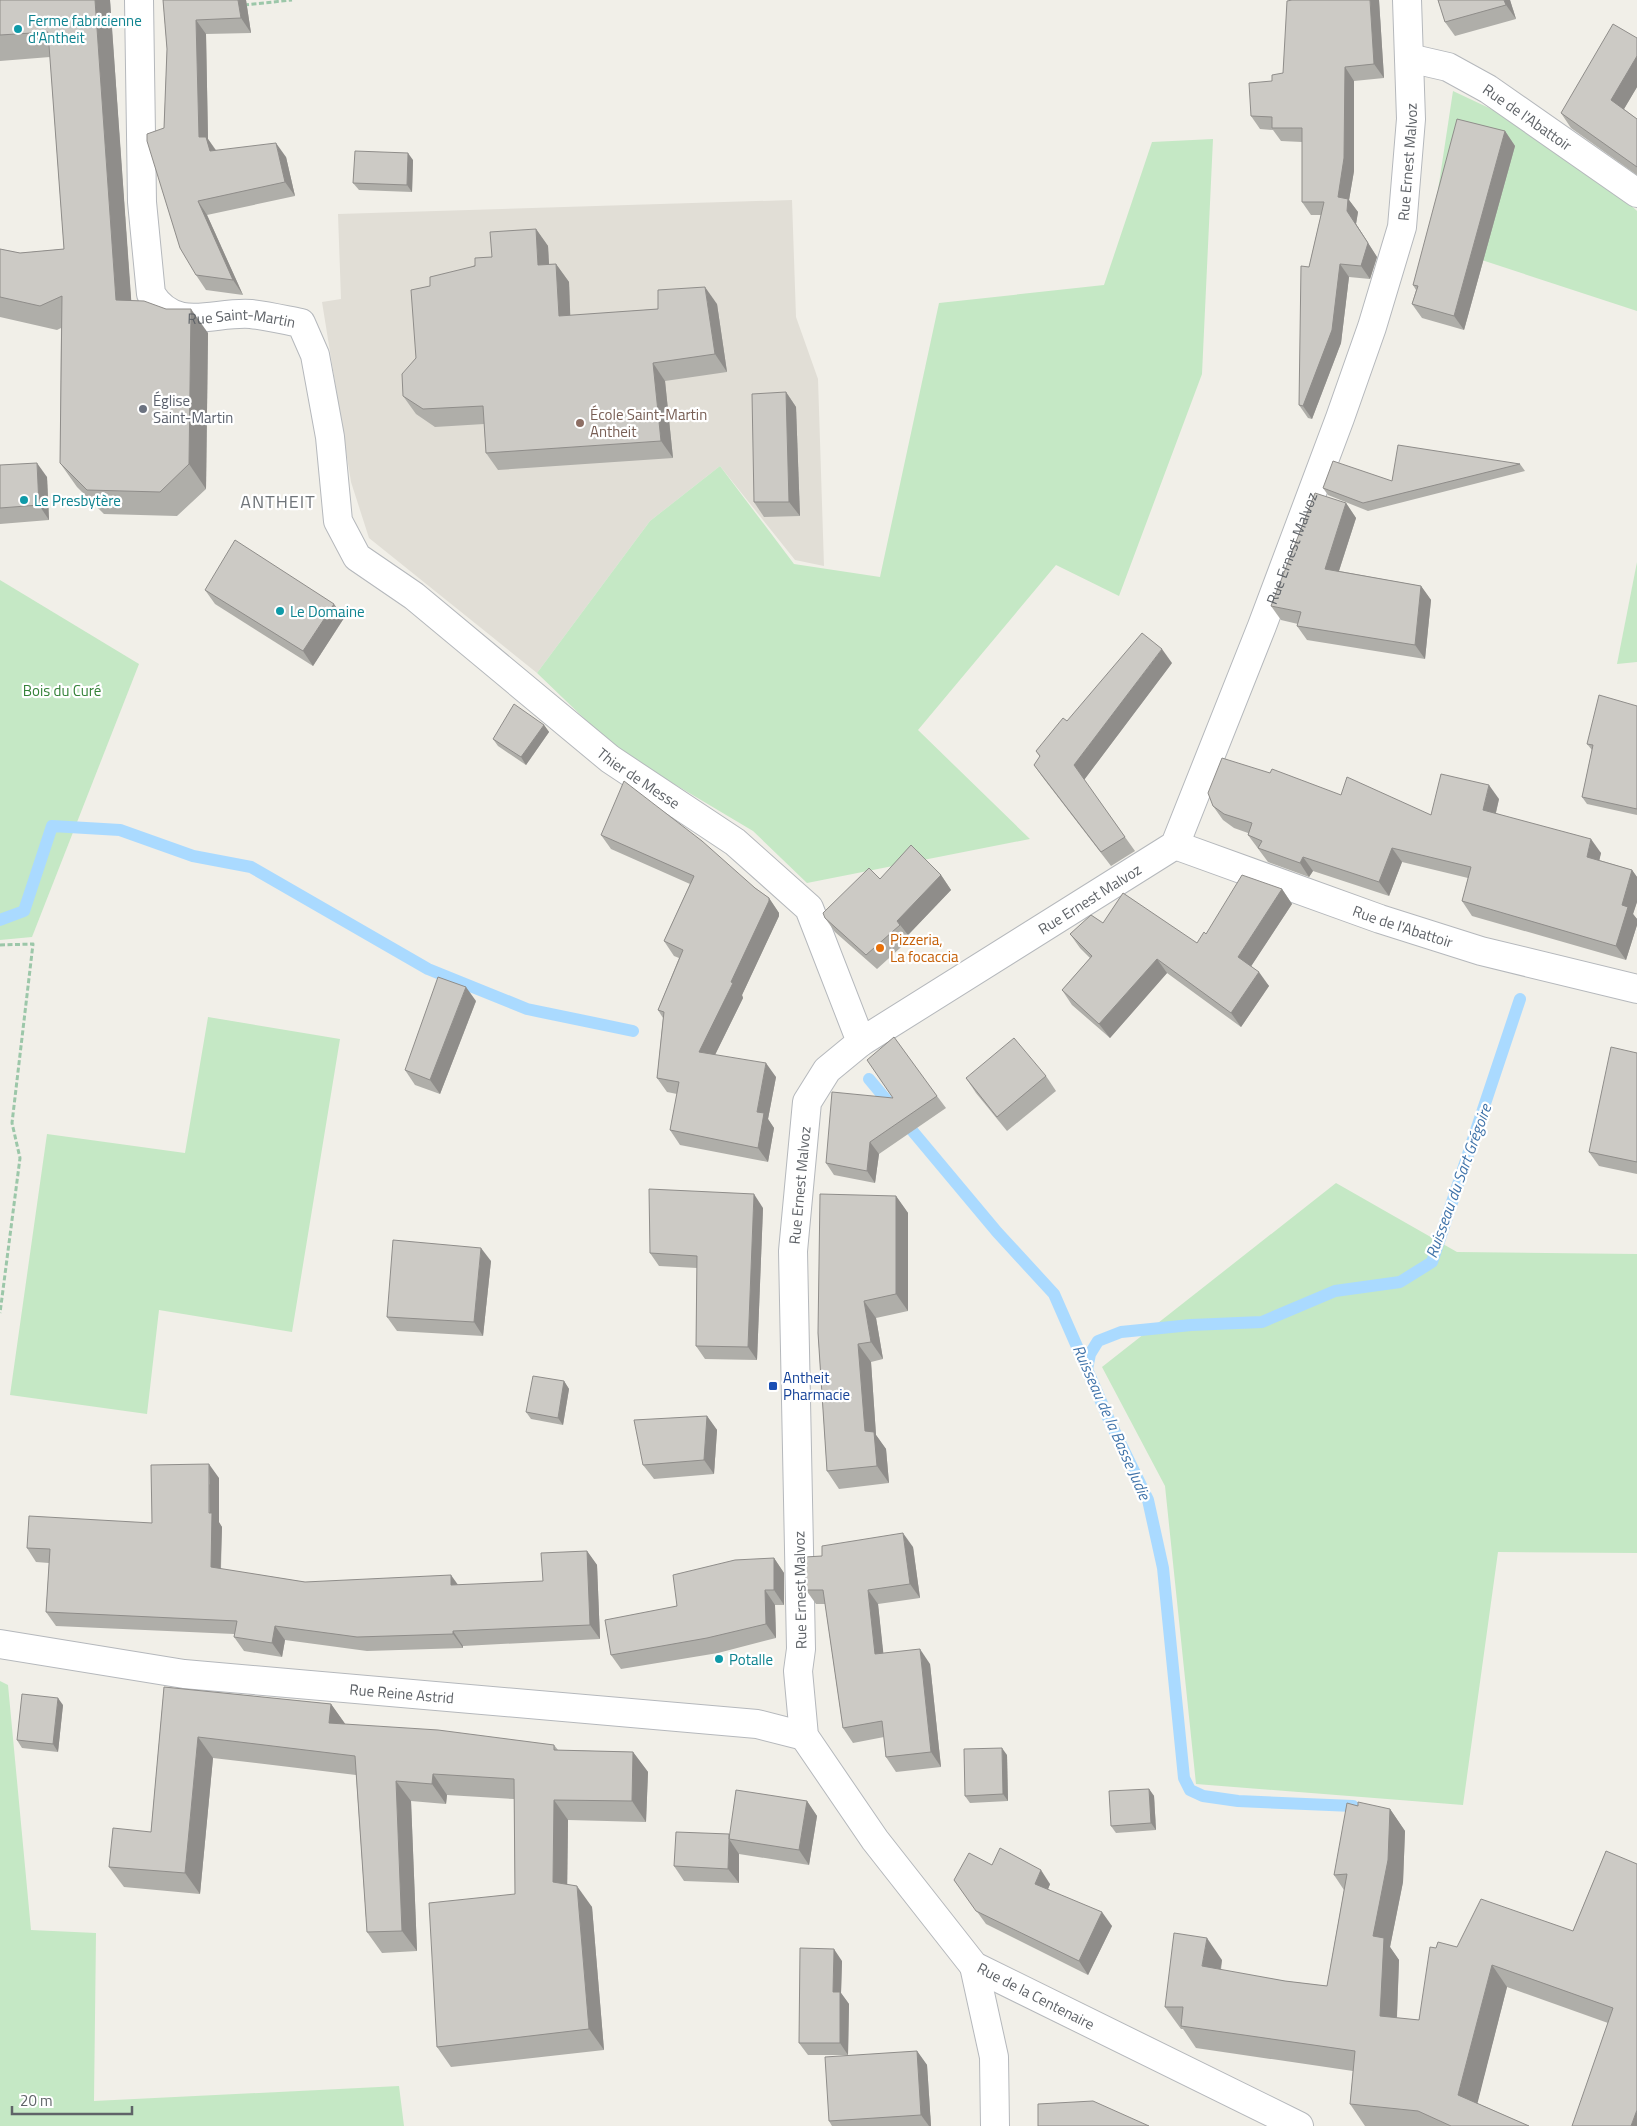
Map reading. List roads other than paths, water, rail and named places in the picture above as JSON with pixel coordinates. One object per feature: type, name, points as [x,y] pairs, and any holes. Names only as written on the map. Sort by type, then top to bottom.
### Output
[{"type":"street","name":"Rue Saint-Martin","points":[[138,0],[142,202],[151,294],[159,306],[169,312],[193,319],[250,314],[301,323],[315,356],[330,437],[338,520],[357,557]]},
{"type":"street","name":"Rue Ernest Malvoz","points":[[804,1736],[798,1671],[801,1649],[793,1251],[807,1102],[827,1070],[861,1042],[1175,844],[1262,626],[1340,418],[1375,318],[1402,227],[1411,118],[1407,0]]},
{"type":"street","name":"Rue de l'Abattoir","points":[[1409,58],[1448,67],[1488,88],[1637,194]]},
{"type":"street","name":"Thier de Messe","points":[[357,557],[414,596],[610,760],[735,842],[809,908],[861,1042]]},
{"type":"street","name":"Rue de l'Abattoir","points":[[1175,844],[1380,919],[1481,951],[1637,989]]},
{"type":"street","name":"Rue Reine Astrid","points":[[0,1644],[184,1674],[757,1724],[804,1736]]},
{"type":"street","name":"Rue de la Centenaire","points":[[804,1736],[875,1840],[974,1966],[1300,2126]]},
{"type":"street","points":[[974,1966],[994,2057],[995,2126]]},
{"type":"waterway","points":[[0,920],[24,911],[52,826],[120,830],[193,856],[251,867],[428,969],[527,1009],[633,1031]]},
{"type":"waterway","name":"Ruisseau du Sart Grégoire","points":[[1087,1369],[1090,1354],[1098,1341],[1121,1332],[1191,1325],[1262,1322],[1335,1291],[1400,1282],[1432,1262],[1520,999]]},
{"type":"waterway","name":"Ruisseau de la Basse Judie","points":[[869,1079],[997,1232],[1054,1294],[1110,1422],[1148,1500],[1163,1568],[1184,1778],[1190,1790],[1203,1796],[1238,1801],[1353,1806]]},
{"type":"place","name":"Ferme fabricienne d'Antheit","points":[[18,29]]},
{"type":"place","name":"Église Saint-Martin","points":[[143,409]]},
{"type":"place","name":"École Saint-Martin Antheit","points":[[580,423]]},
{"type":"place","name":"Le Presbytère","points":[[24,500]]},
{"type":"place","name":"Le Domaine","points":[[280,611]]},
{"type":"place","name":"Pizzeria, La focaccia","points":[[880,948]]},
{"type":"place","name":"Antheit Pharmacie","points":[[773,1386]]},
{"type":"place","name":"Potalle","points":[[719,1659]]},
{"type":"district","name":"ANTHEIT","points":[[278,501]]},
{"type":"park label","name":"Bois du Curé","points":[[62,690]]}]
